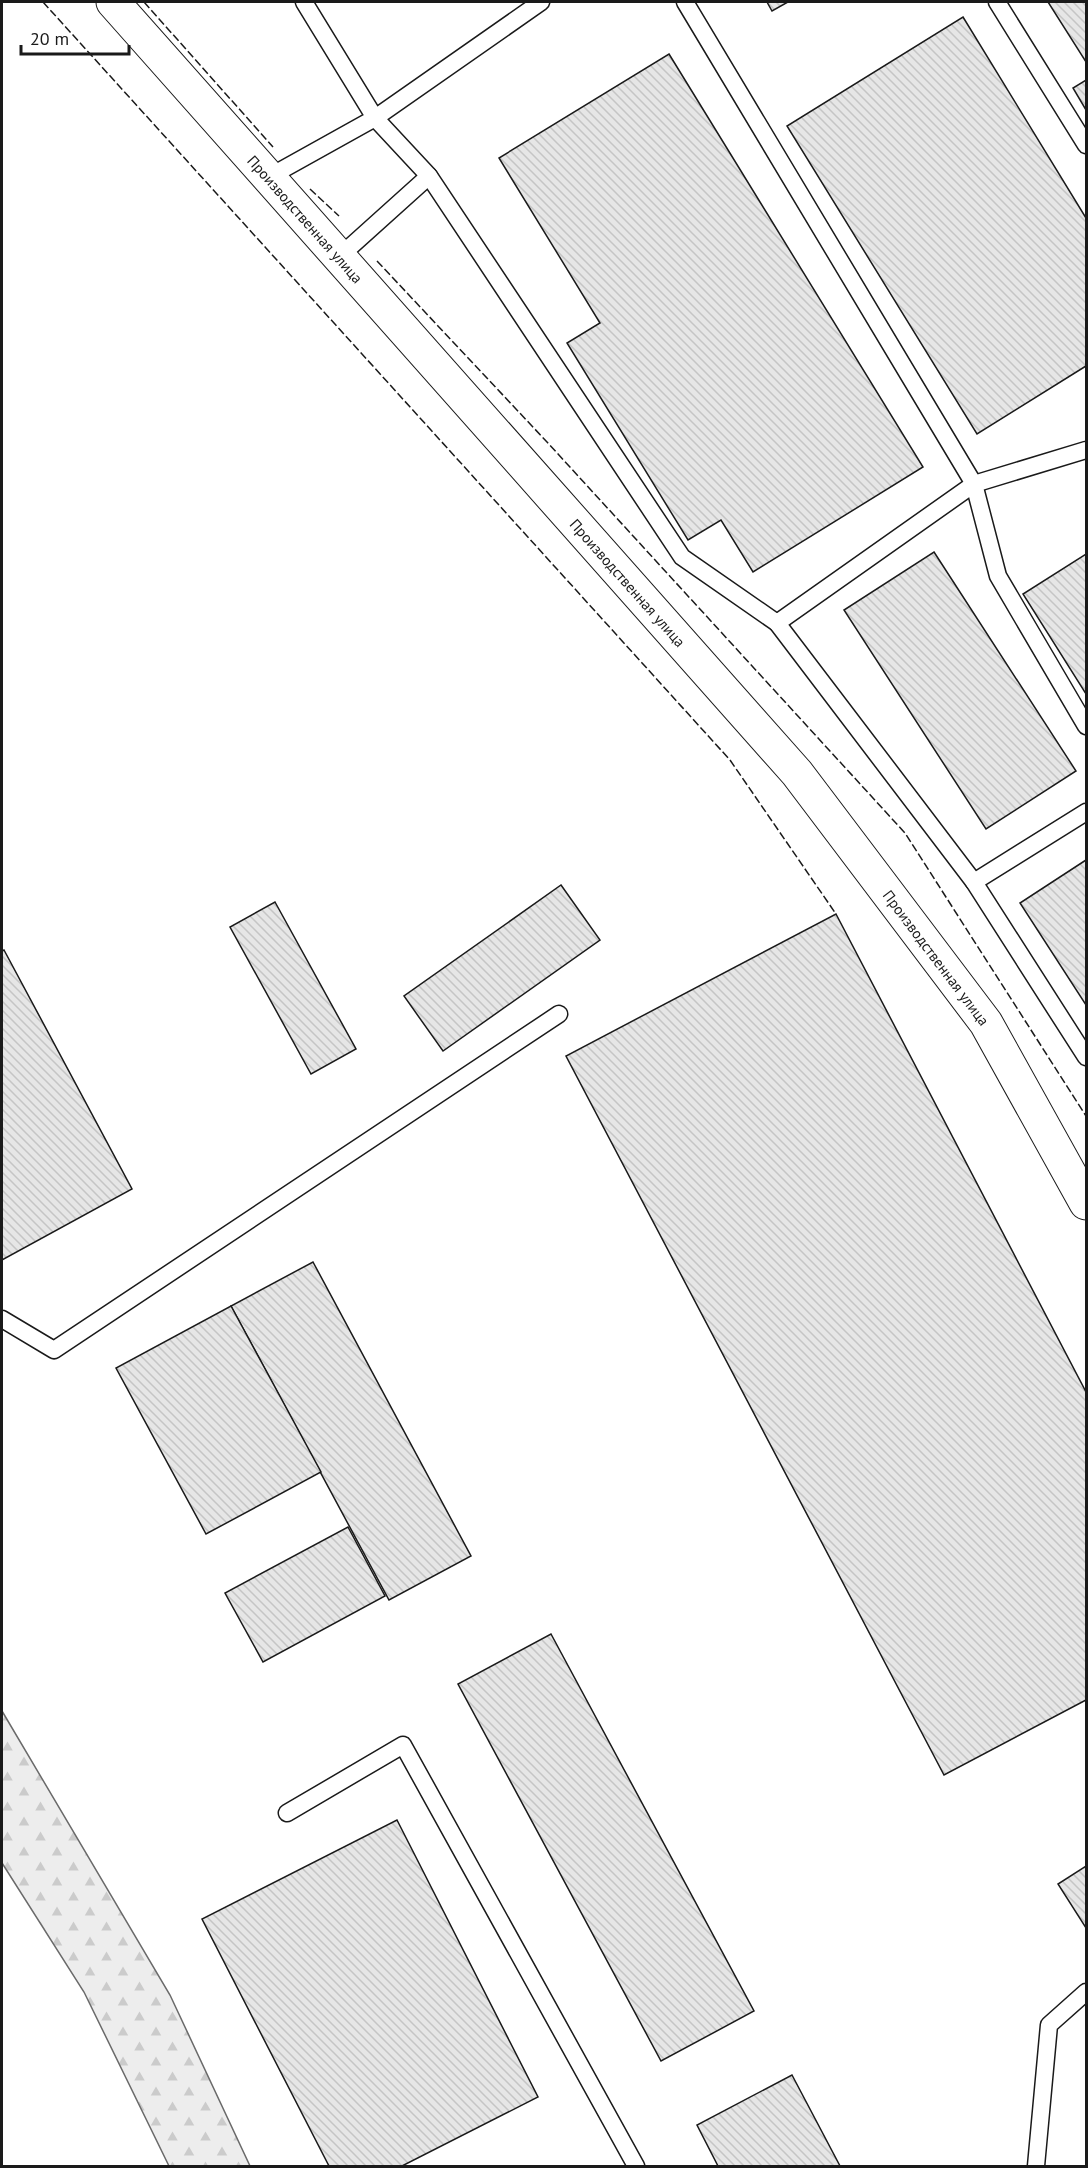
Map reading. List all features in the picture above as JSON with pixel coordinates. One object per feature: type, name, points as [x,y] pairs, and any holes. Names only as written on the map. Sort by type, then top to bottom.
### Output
[{"type":"street","name":"Производственная улица","points":[[113,2],[797,773],[986,1023],[1086,1203]]},
{"type":"lane","points":[[304,2],[375,118],[429,176],[682,557],[777,623],[974,882],[1086,1057]]},
{"type":"lane","points":[[269,177],[375,118],[541,2]]},
{"type":"lane","points":[[685,2],[974,484],[998,576],[1086,726]]},
{"type":"lane","points":[[997,2],[1086,145]]},
{"type":"lane","points":[[339,256],[429,176]]},
{"type":"lane","points":[[777,623],[974,484],[1086,451]]},
{"type":"lane","points":[[974,882],[1086,812]]},
{"type":"lane","points":[[2,1319],[54,1350],[559,1014]]},
{"type":"lane","points":[[287,1813],[403,1745],[636,2166]]},
{"type":"lane","points":[[1036,2166],[1049,2025],[1086,1992]]},
{"type":"green space","points":[[2,1711],[170,1995],[250,2166],[169,2166],[84,1992],[2,1863]]},
{"type":"building","points":[[767,2],[788,2],[772,11]]},
{"type":"building","points":[[1048,2],[1086,2],[1086,62]]},
{"type":"building","points":[[963,17],[1086,218],[1086,366],[977,434],[787,126]]},
{"type":"building","points":[[669,54],[923,467],[753,572],[721,520],[688,540],[567,343],[600,323],[499,158]]},
{"type":"building","points":[[1086,80],[1086,110],[1073,88]]},
{"type":"building","points":[[934,552],[1076,771],[986,829],[844,610]]},
{"type":"building","points":[[1086,554],[1086,694],[1023,594]]},
{"type":"building","points":[[1086,860],[1086,1005],[1020,903]]},
{"type":"building","points":[[561,885],[600,940],[443,1051],[404,996]]},
{"type":"building","points":[[275,902],[356,1049],[311,1074],[230,927]]},
{"type":"building","points":[[836,914],[1086,1392],[1086,1700],[944,1775],[566,1056]]},
{"type":"building","points":[[4,950],[132,1189],[2,1260],[2,951]]},
{"type":"building","points":[[313,1262],[471,1556],[389,1600],[231,1306]]},
{"type":"building","points":[[231,1306],[321,1472],[206,1534],[116,1368]]},
{"type":"building","points":[[348,1527],[385,1596],[263,1662],[225,1593]]},
{"type":"building","points":[[551,1634],[754,2011],[661,2061],[458,1684]]},
{"type":"building","points":[[397,1820],[538,2097],[402,2166],[329,2166],[202,1919]]},
{"type":"building","points":[[1086,1866],[1086,1928],[1058,1884]]},
{"type":"building","points":[[792,2075],[840,2166],[718,2166],[697,2125]]},
{"type":"fence","points":[[43,2],[730,760],[836,914]]},
{"type":"fence","points":[[144,2],[273,147]]},
{"type":"fence","points":[[310,189],[339,216]]},
{"type":"fence","points":[[377,261],[547,442],[905,833],[1086,1116]]}]
